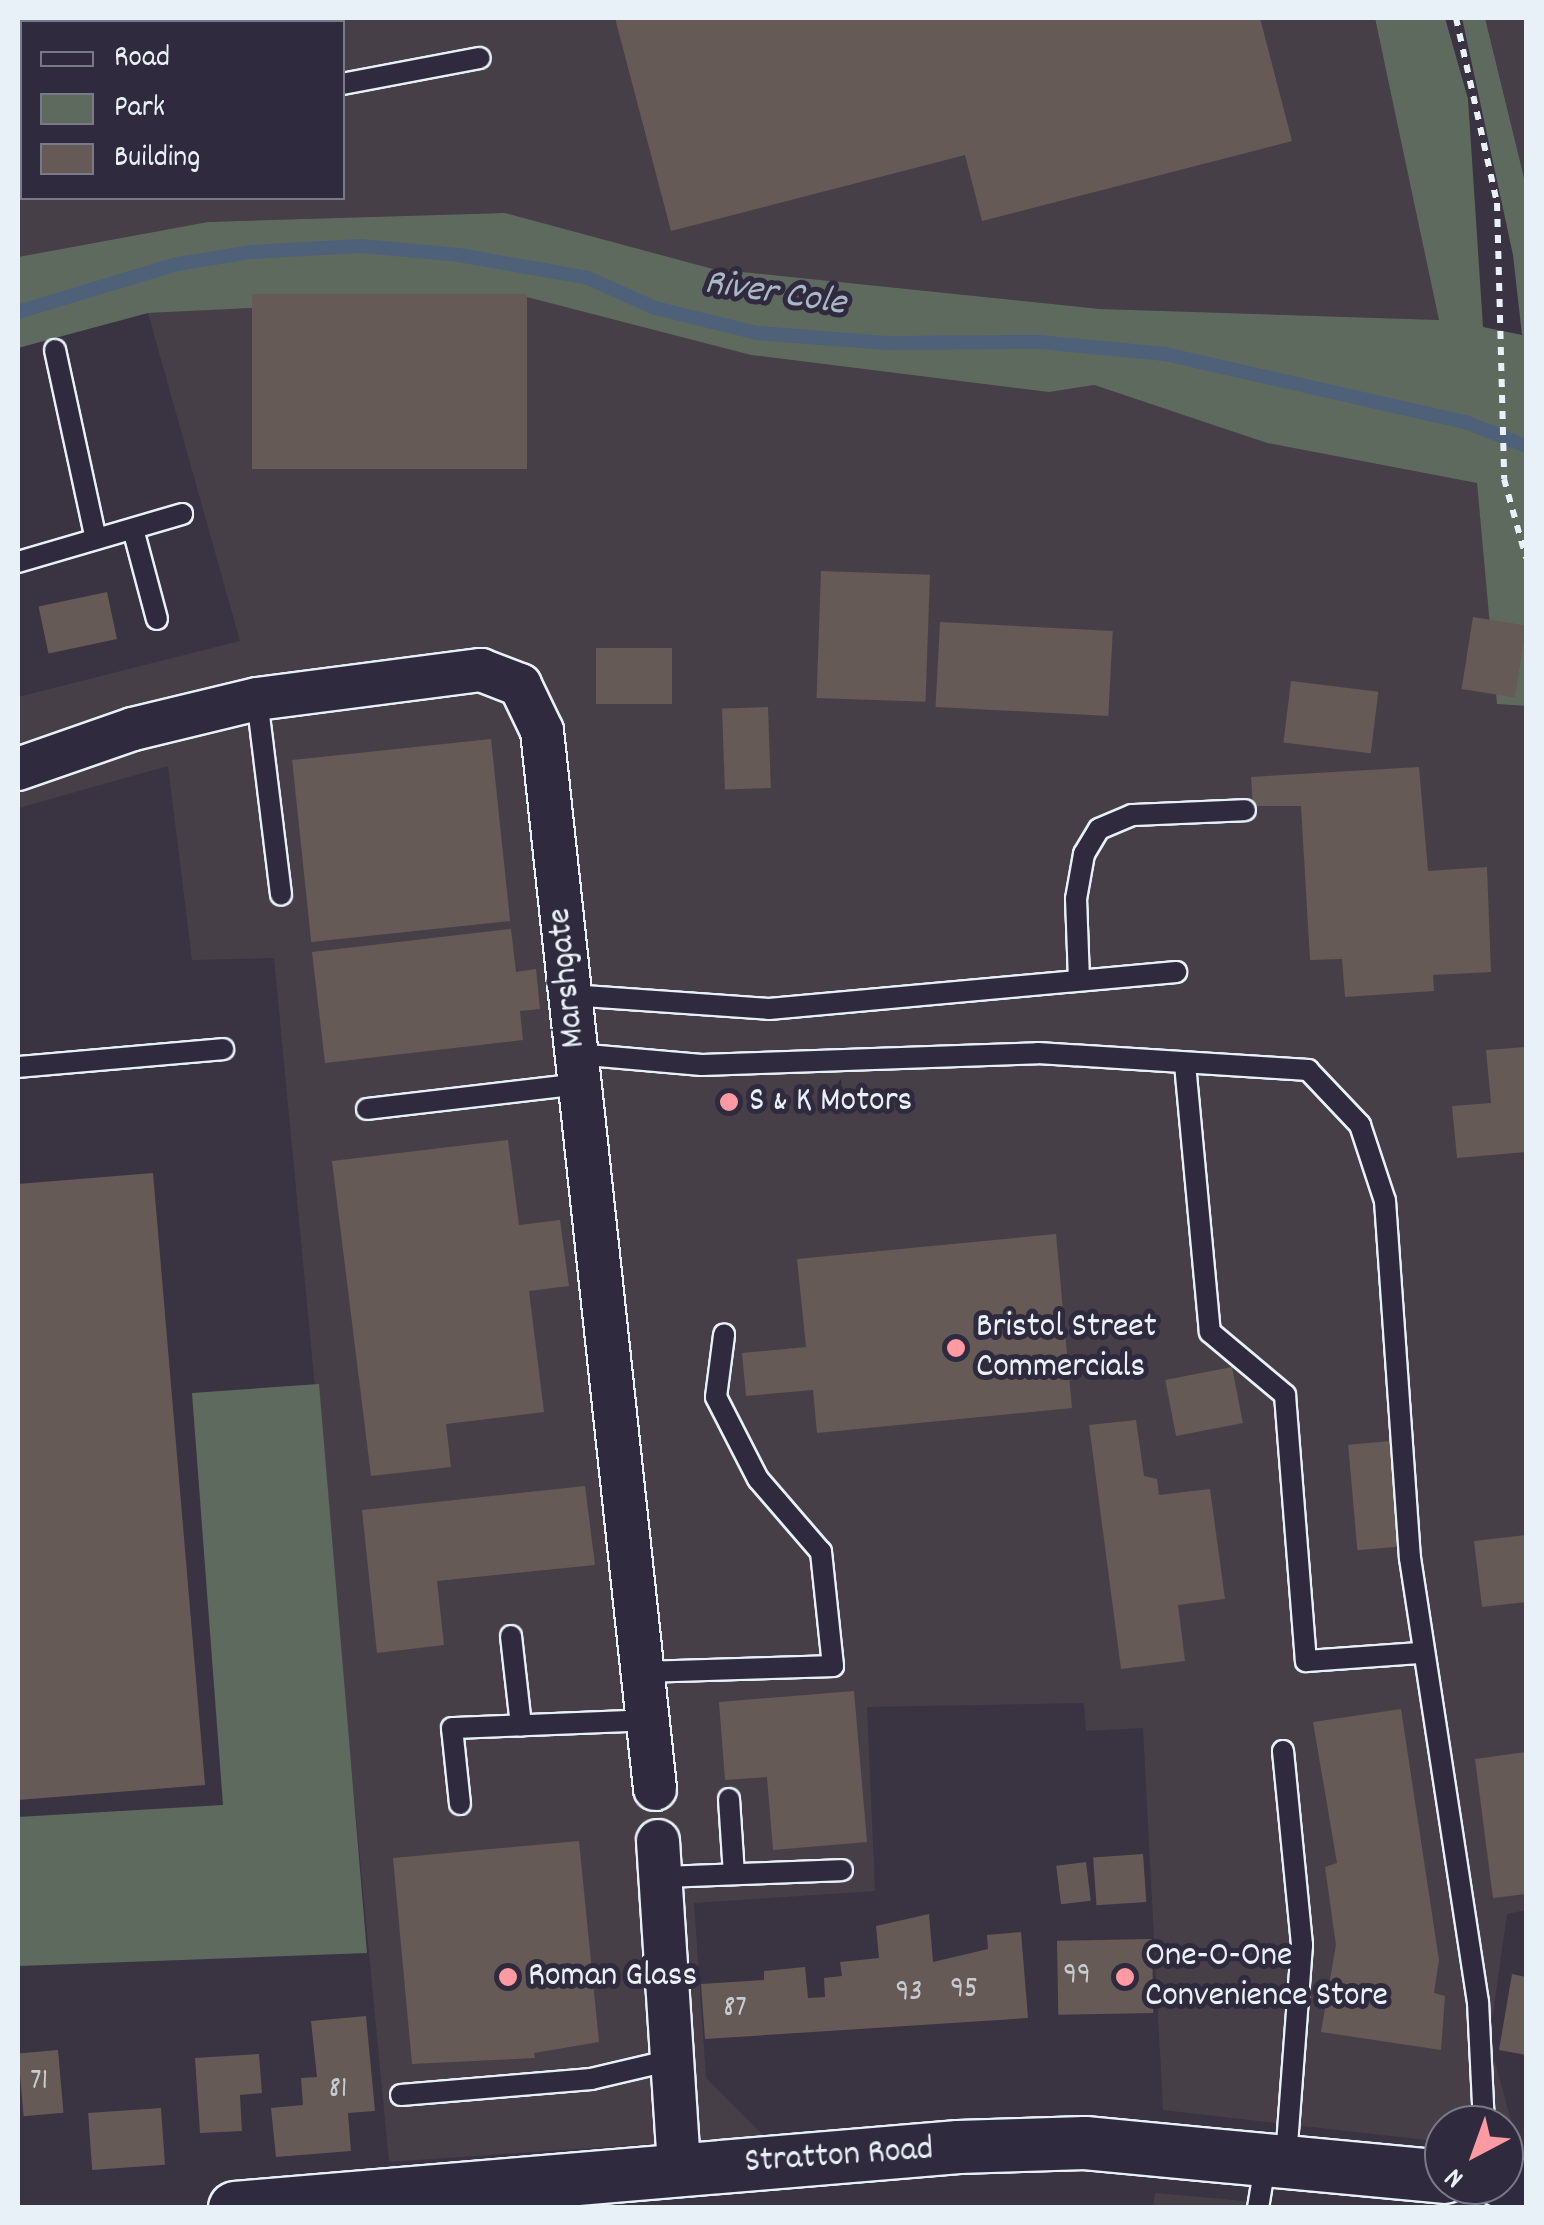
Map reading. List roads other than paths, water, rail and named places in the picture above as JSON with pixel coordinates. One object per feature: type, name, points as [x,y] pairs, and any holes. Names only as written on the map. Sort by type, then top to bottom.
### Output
[{"type":"street","name":"Marshgate","points":[[18,769],[134,729],[257,699],[481,670],[520,685],[542,731],[645,1672],[654,1790]]},
{"type":"street","points":[[660,1859],[680,2169]]},
{"type":"street","name":"Stratton Road","points":[[235,2208],[680,2169],[1070,2143],[1276,2158],[1424,2175]]},
{"type":"lane","points":[[345,83],[480,58]]},
{"type":"lane","points":[[55,350],[96,539]]},
{"type":"lane","points":[[18,562],[182,514]]},
{"type":"lane","points":[[133,529],[157,619]]},
{"type":"lane","points":[[257,699],[281,894]]},
{"type":"lane","points":[[1080,980],[1076,899],[1084,854],[1099,829],[1132,815],[1244,810]]},
{"type":"lane","points":[[570,995],[769,1009],[1176,972]]},
{"type":"lane","points":[[18,1067],[223,1048]]},
{"type":"lane","points":[[366,1110],[578,1069],[1038,1053],[1308,1070],[1360,1125],[1385,1201],[1398,1440],[1420,1652],[1478,2002],[1483,2105]]},
{"type":"lane","points":[[1185,1064],[1210,1332],[1285,1395],[1306,1661],[1420,1652]]},
{"type":"lane","points":[[645,1672],[833,1666],[821,1552],[758,1479],[716,1398],[724,1335]]},
{"type":"lane","points":[[511,1636],[521,1726]]},
{"type":"lane","points":[[460,1804],[452,1728],[649,1720]]},
{"type":"lane","points":[[1258,2208],[1276,2158],[1302,1945],[1283,1751]]},
{"type":"lane","points":[[729,1800],[734,1874]]},
{"type":"lane","points":[[660,1859],[734,1874],[842,1870]]},
{"type":"lane","points":[[402,2095],[591,2080],[672,2060]]},
{"type":"waterway","name":"River Cole","points":[[18,312],[177,264],[250,252],[361,246],[459,255],[588,278],[655,308],[757,333],[887,343],[1039,342],[1165,354],[1468,423],[1526,446]]},
{"type":"place","name":"S & K Motors","points":[[729,1102]]},
{"type":"place","name":"Bristol Street Commercials","points":[[956,1348]]},
{"type":"place","name":"Roman Glass","points":[[508,1977]]},
{"type":"place","name":"One-O-One Convenience Store","points":[[1125,1977]]}]
